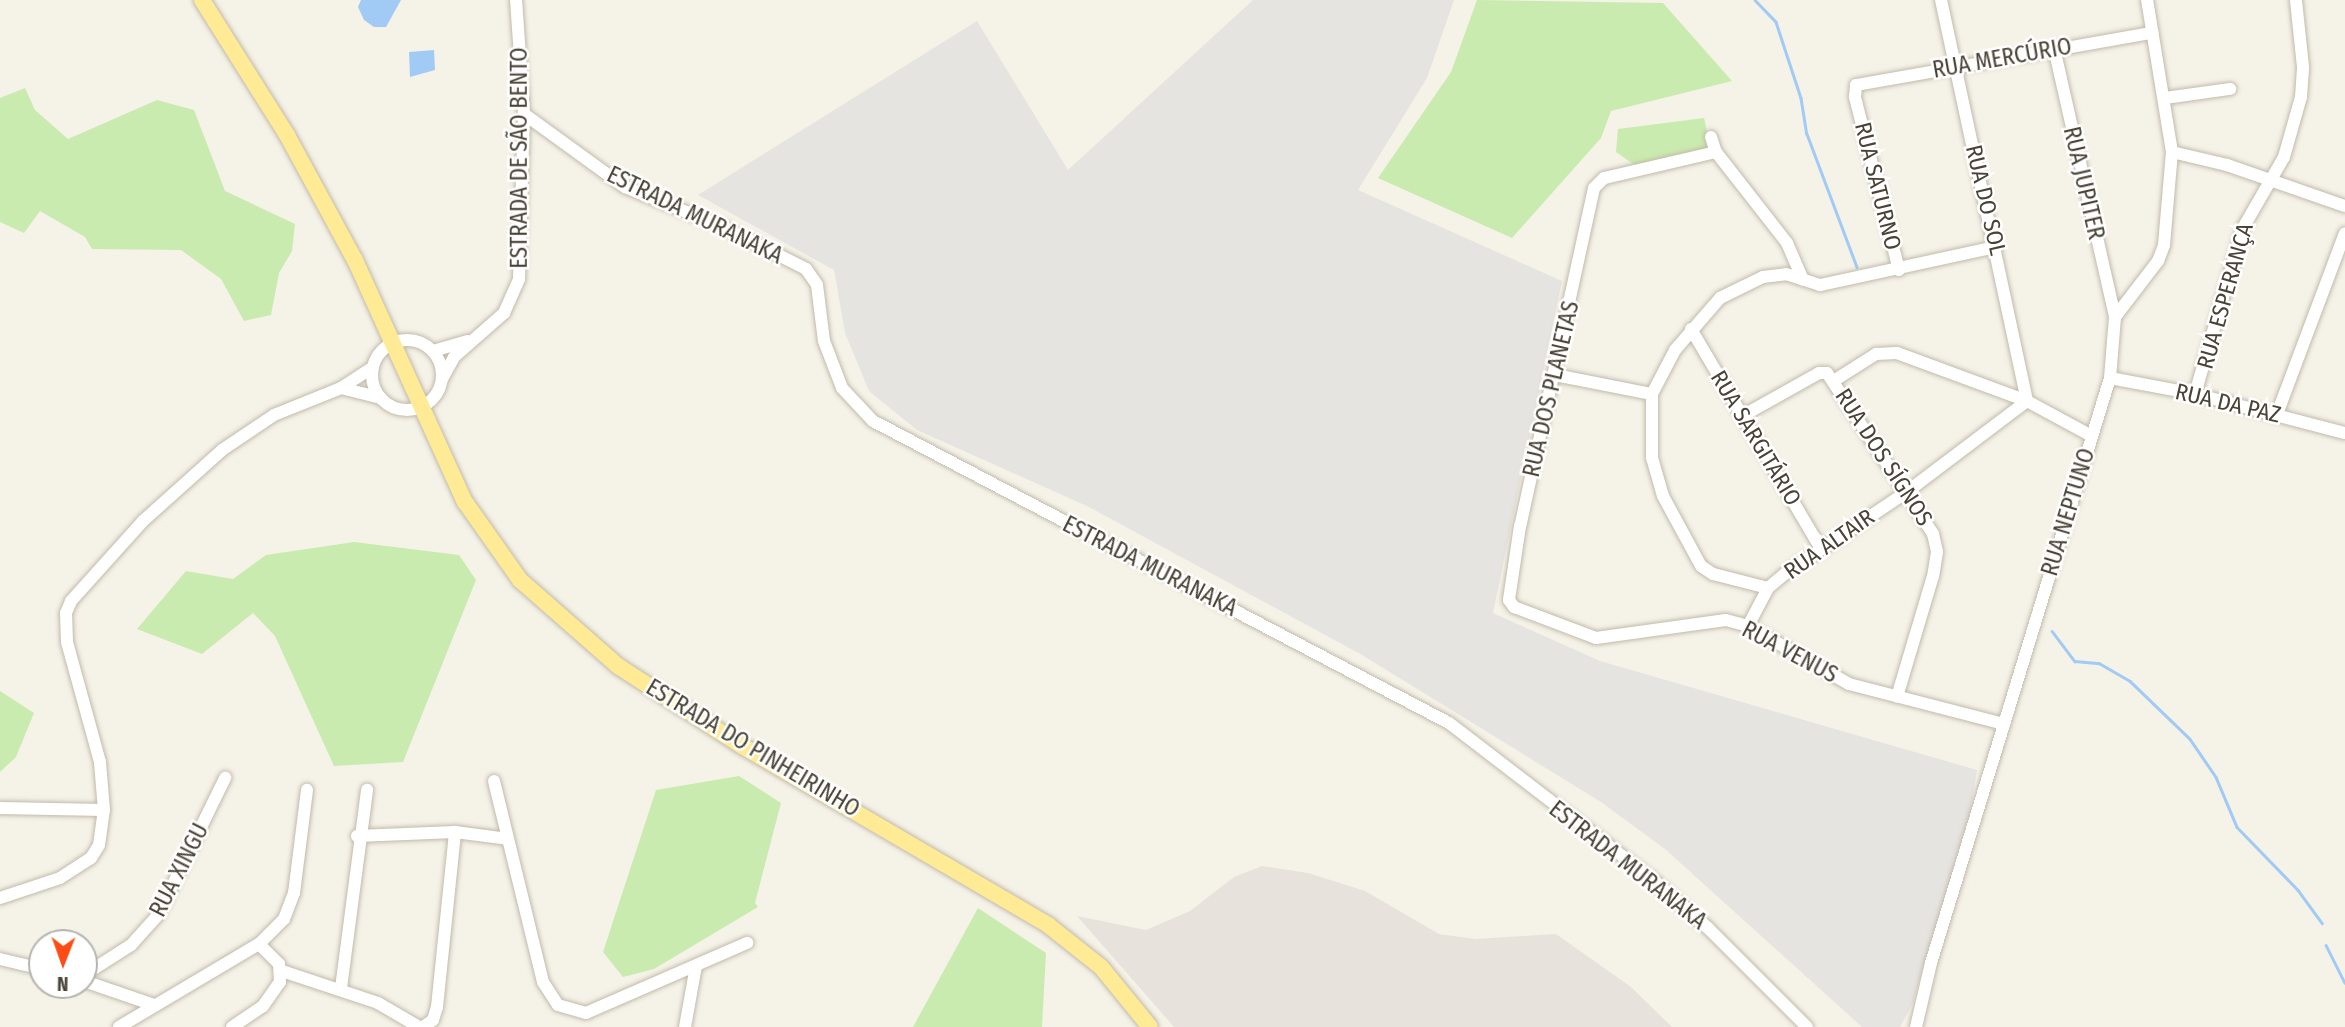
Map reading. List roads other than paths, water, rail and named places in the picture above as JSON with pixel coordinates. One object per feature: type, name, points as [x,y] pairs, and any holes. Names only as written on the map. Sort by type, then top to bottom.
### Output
[{"type":"main road","name":"ESTRADA DO PINHEIRINHO","points":[[202,0],[287,135],[395,342],[465,502],[494,549],[520,580],[618,666],[742,746],[1048,925],[1101,967],[1150,1027]]},
{"type":"street","name":"ESTRADA DE SÃO BENTO","points":[[442,379],[454,357],[504,313],[519,279],[524,114],[516,0]]},
{"type":"street","name":"RUA DO SOL","points":[[1941,0],[2027,401]]},
{"type":"street","points":[[2115,317],[2158,261],[2164,245],[2172,152],[2147,0]]},
{"type":"street","name":"RUA ESPERANÇA","points":[[2195,394],[2243,228],[2290,140],[2301,97],[2296,0]]},
{"type":"street","name":"RUA MERCÚRIO","points":[[1855,87],[1955,64],[2152,33]]},
{"type":"street","name":"RUA JUPITER","points":[[2054,48],[2115,317]]},
{"type":"street","name":"RUA SATURNO","points":[[1652,394],[1690,329],[1720,299],[1756,280],[1786,274],[1819,285],[1899,270],[1855,87]]},
{"type":"street","points":[[2165,98],[2230,89]]},
{"type":"street","name":"ESTRADA MURANAKA","points":[[524,114],[625,187],[723,227],[806,269],[817,285],[824,341],[842,388],[873,421],[1449,723],[1651,878],[1708,928],[1807,1027]]},
{"type":"street","points":[[1711,137],[1716,152],[1778,229],[1803,280]]},
{"type":"street","name":"RUA DOS PLANETAS","points":[[1507,591],[1594,188],[1604,178],[1716,152]]},
{"type":"street","points":[[2172,152],[2345,206]]},
{"type":"street","points":[[2277,414],[2345,233]]},
{"type":"street","points":[[1899,270],[1996,247]]},
{"type":"street","name":"RUA NEPTUNO","points":[[1916,1027],[1931,962],[2090,435],[2110,378],[2115,317]]},
{"type":"street","name":"RUA SARGITÁRIO","points":[[1690,329],[1744,415],[1820,547]]},
{"type":"street","name":"ESTRADA DE SÃO BENTO","points":[[433,351],[472,339]]},
{"type":"street","points":[[0,898],[60,878],[91,858],[99,845],[104,810],[92,722],[64,628],[71,601],[101,563],[212,458],[274,415],[341,388],[373,367],[385,348],[395,342],[415,341],[433,351],[442,379],[432,400],[422,406],[400,409],[381,398],[341,388]]},
{"type":"street","points":[[1744,415],[1819,373],[1835,380],[1876,354],[1897,353],[2027,401],[2090,435]]},
{"type":"street","points":[[373,367],[375,389],[381,398]]},
{"type":"street","points":[[1555,375],[1652,394],[1650,439],[1656,475],[1693,556],[1713,574],[1768,587],[1748,626]]},
{"type":"street","name":"RUA DA PAZ","points":[[2110,378],[2195,394],[2345,433]]},
{"type":"street","name":"RUA DOS SÍGNOS","points":[[1835,380],[1908,491],[1933,534],[1937,552],[1897,697]]},
{"type":"street","name":"RUA ALTAIR","points":[[1768,587],[1820,547],[1908,491],[2027,401]]},
{"type":"street","name":"RUA VENUS","points":[[1507,591],[1514,607],[1596,638],[1703,620],[1748,626],[1836,678],[1897,697],[2004,724]]},
{"type":"street","name":"RUA XINGU","points":[[98,968],[131,945],[158,915],[225,778]]},
{"type":"street","points":[[494,780],[543,982],[558,1005],[586,1013],[747,943]]},
{"type":"street","points":[[119,1027],[259,944],[274,932],[290,908],[307,790]]},
{"type":"street","points":[[341,988],[358,836],[367,790]]},
{"type":"street","points":[[0,807],[104,810]]},
{"type":"street","points":[[358,836],[455,832],[508,839]]},
{"type":"street","points":[[259,944],[282,971],[341,988],[421,1027],[433,1020],[437,1007],[455,832]]},
{"type":"street","points":[[0,959],[28,966]]},
{"type":"street","points":[[685,1027],[696,966]]},
{"type":"street","points":[[232,1027],[273,996],[282,971]]},
{"type":"street","points":[[98,983],[154,1005]]},
{"type":"water","points":[[361,0],[401,0],[386,27],[374,27],[364,20],[358,7]]},
{"type":"water","points":[[434,50],[435,70],[410,77],[409,52]]},
{"type":"waterway","points":[[1755,0],[1776,22],[1801,98],[1807,134],[1857,267]]},
{"type":"waterway","points":[[2052,631],[2075,661],[2099,663],[2130,681],[2190,739],[2216,777],[2237,827],[2298,890],[2322,923]]},
{"type":"waterway","points":[[2326,945],[2345,983]]}]
